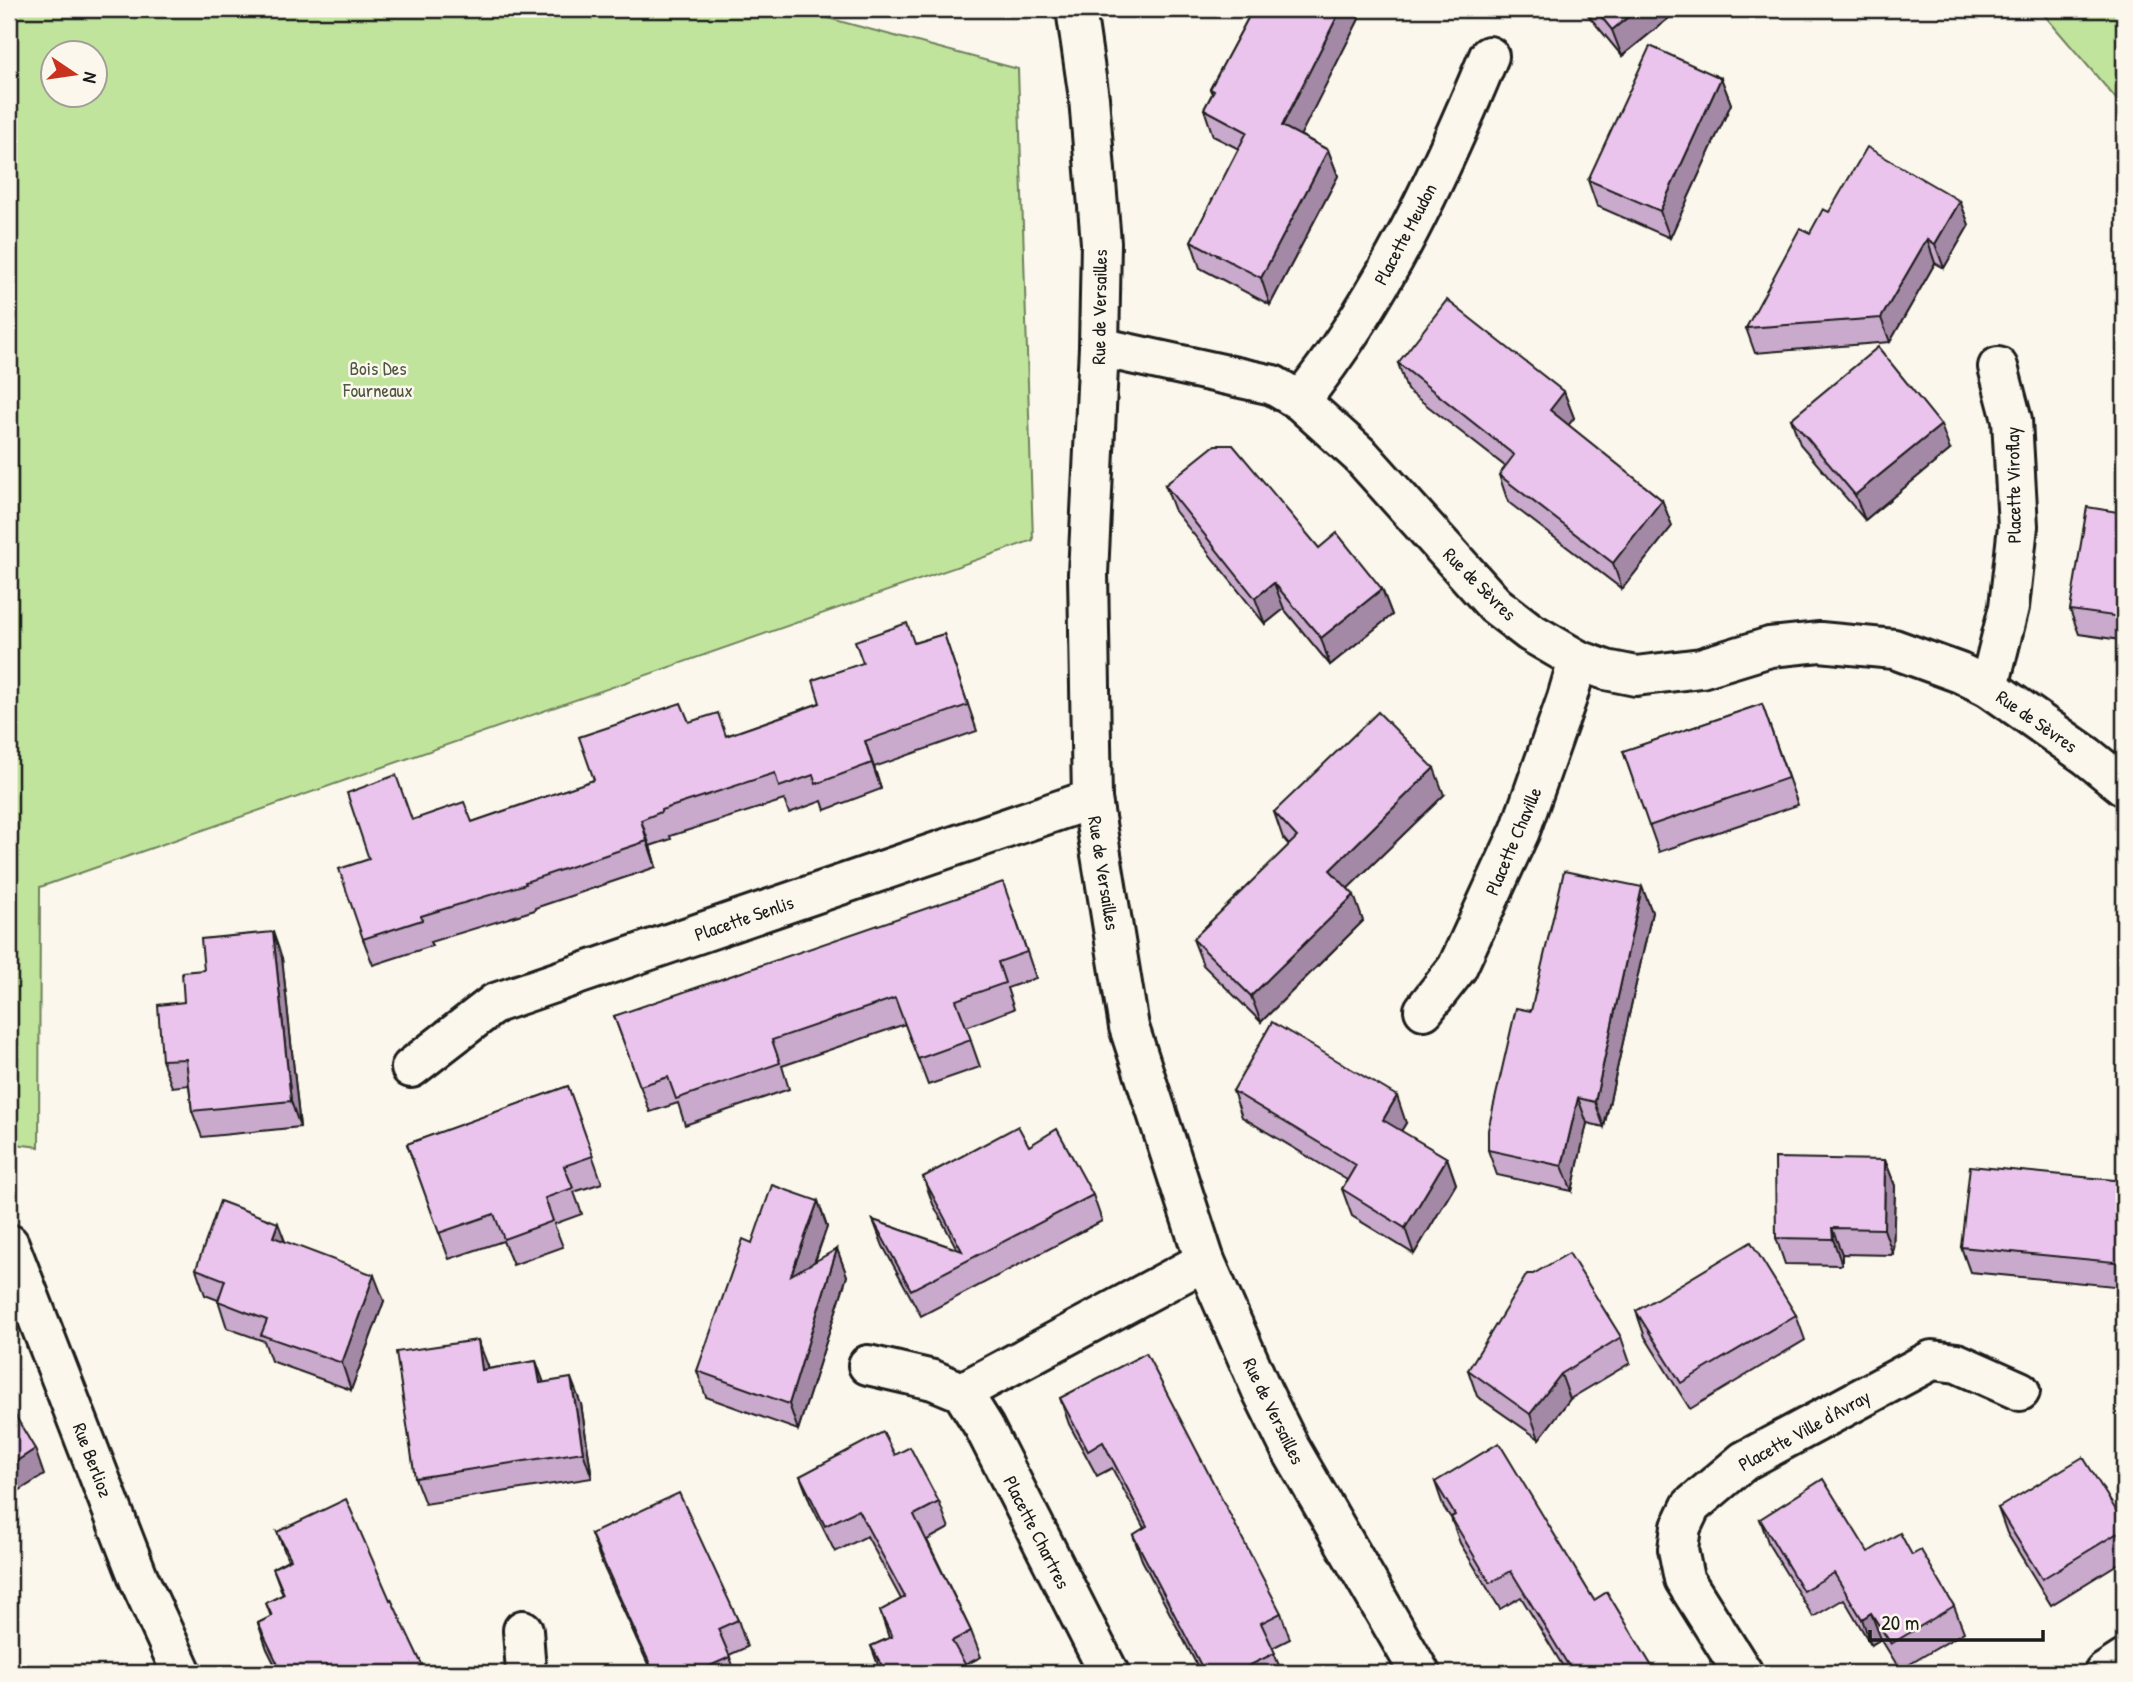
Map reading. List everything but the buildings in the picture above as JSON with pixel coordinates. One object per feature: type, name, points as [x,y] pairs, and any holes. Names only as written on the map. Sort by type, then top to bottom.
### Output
[{"type":"street","name":"Rue de Versailles","points":[[1076,9],[1089,98],[1101,243],[1088,574],[1092,799],[1129,1027],[1205,1261],[1262,1391],[1290,1448],[1420,1673]]},
{"type":"street","name":"Placette Meudon","points":[[1300,401],[1324,372],[1397,255],[1465,115],[1489,57]]},
{"type":"street","name":"Rue de Sèvres","points":[[1099,347],[1273,385],[1300,401],[1362,456],[1495,605],[1531,632],[1578,660],[1606,670],[1636,676],[1701,668],[1770,647],[1820,642],[1894,649],[1960,673],[1989,687],[2087,756],[2124,786]]},
{"type":"street","name":"Placette Viroflay","points":[[1989,687],[2009,607],[2018,526],[2012,421],[1998,367]]},
{"type":"street","name":"Placette Chaville","points":[[1424,1010],[1457,968],[1520,831],[1578,660]]},
{"type":"street","name":"Placette Senlis","points":[[411,1068],[495,1003],[1092,799]]},
{"type":"street","name":"Rue Berlioz","points":[[9,1244],[139,1579],[182,1673]]},
{"type":"street","points":[[868,1365],[933,1380],[962,1392],[1205,1261]]},
{"type":"street","name":"Placette Ville d'Avray","points":[[1743,1673],[1684,1578],[1678,1549],[1681,1527],[1691,1506],[1744,1461],[1932,1360],[1957,1363],[2020,1391]]},
{"type":"street","name":"Placette Chartres","points":[[962,1392],[984,1427],[1109,1673]]},
{"type":"street","points":[[523,1630],[526,1673]]},
{"type":"street","points":[[2104,1673],[2124,1660]]},
{"type":"green space","name":"Bois Des Fourneaux","points":[[9,9],[794,9],[1018,69],[1033,540],[40,887],[39,1147],[9,1143]]},
{"type":"green space","points":[[2039,9],[2124,9],[2124,108]]}]
